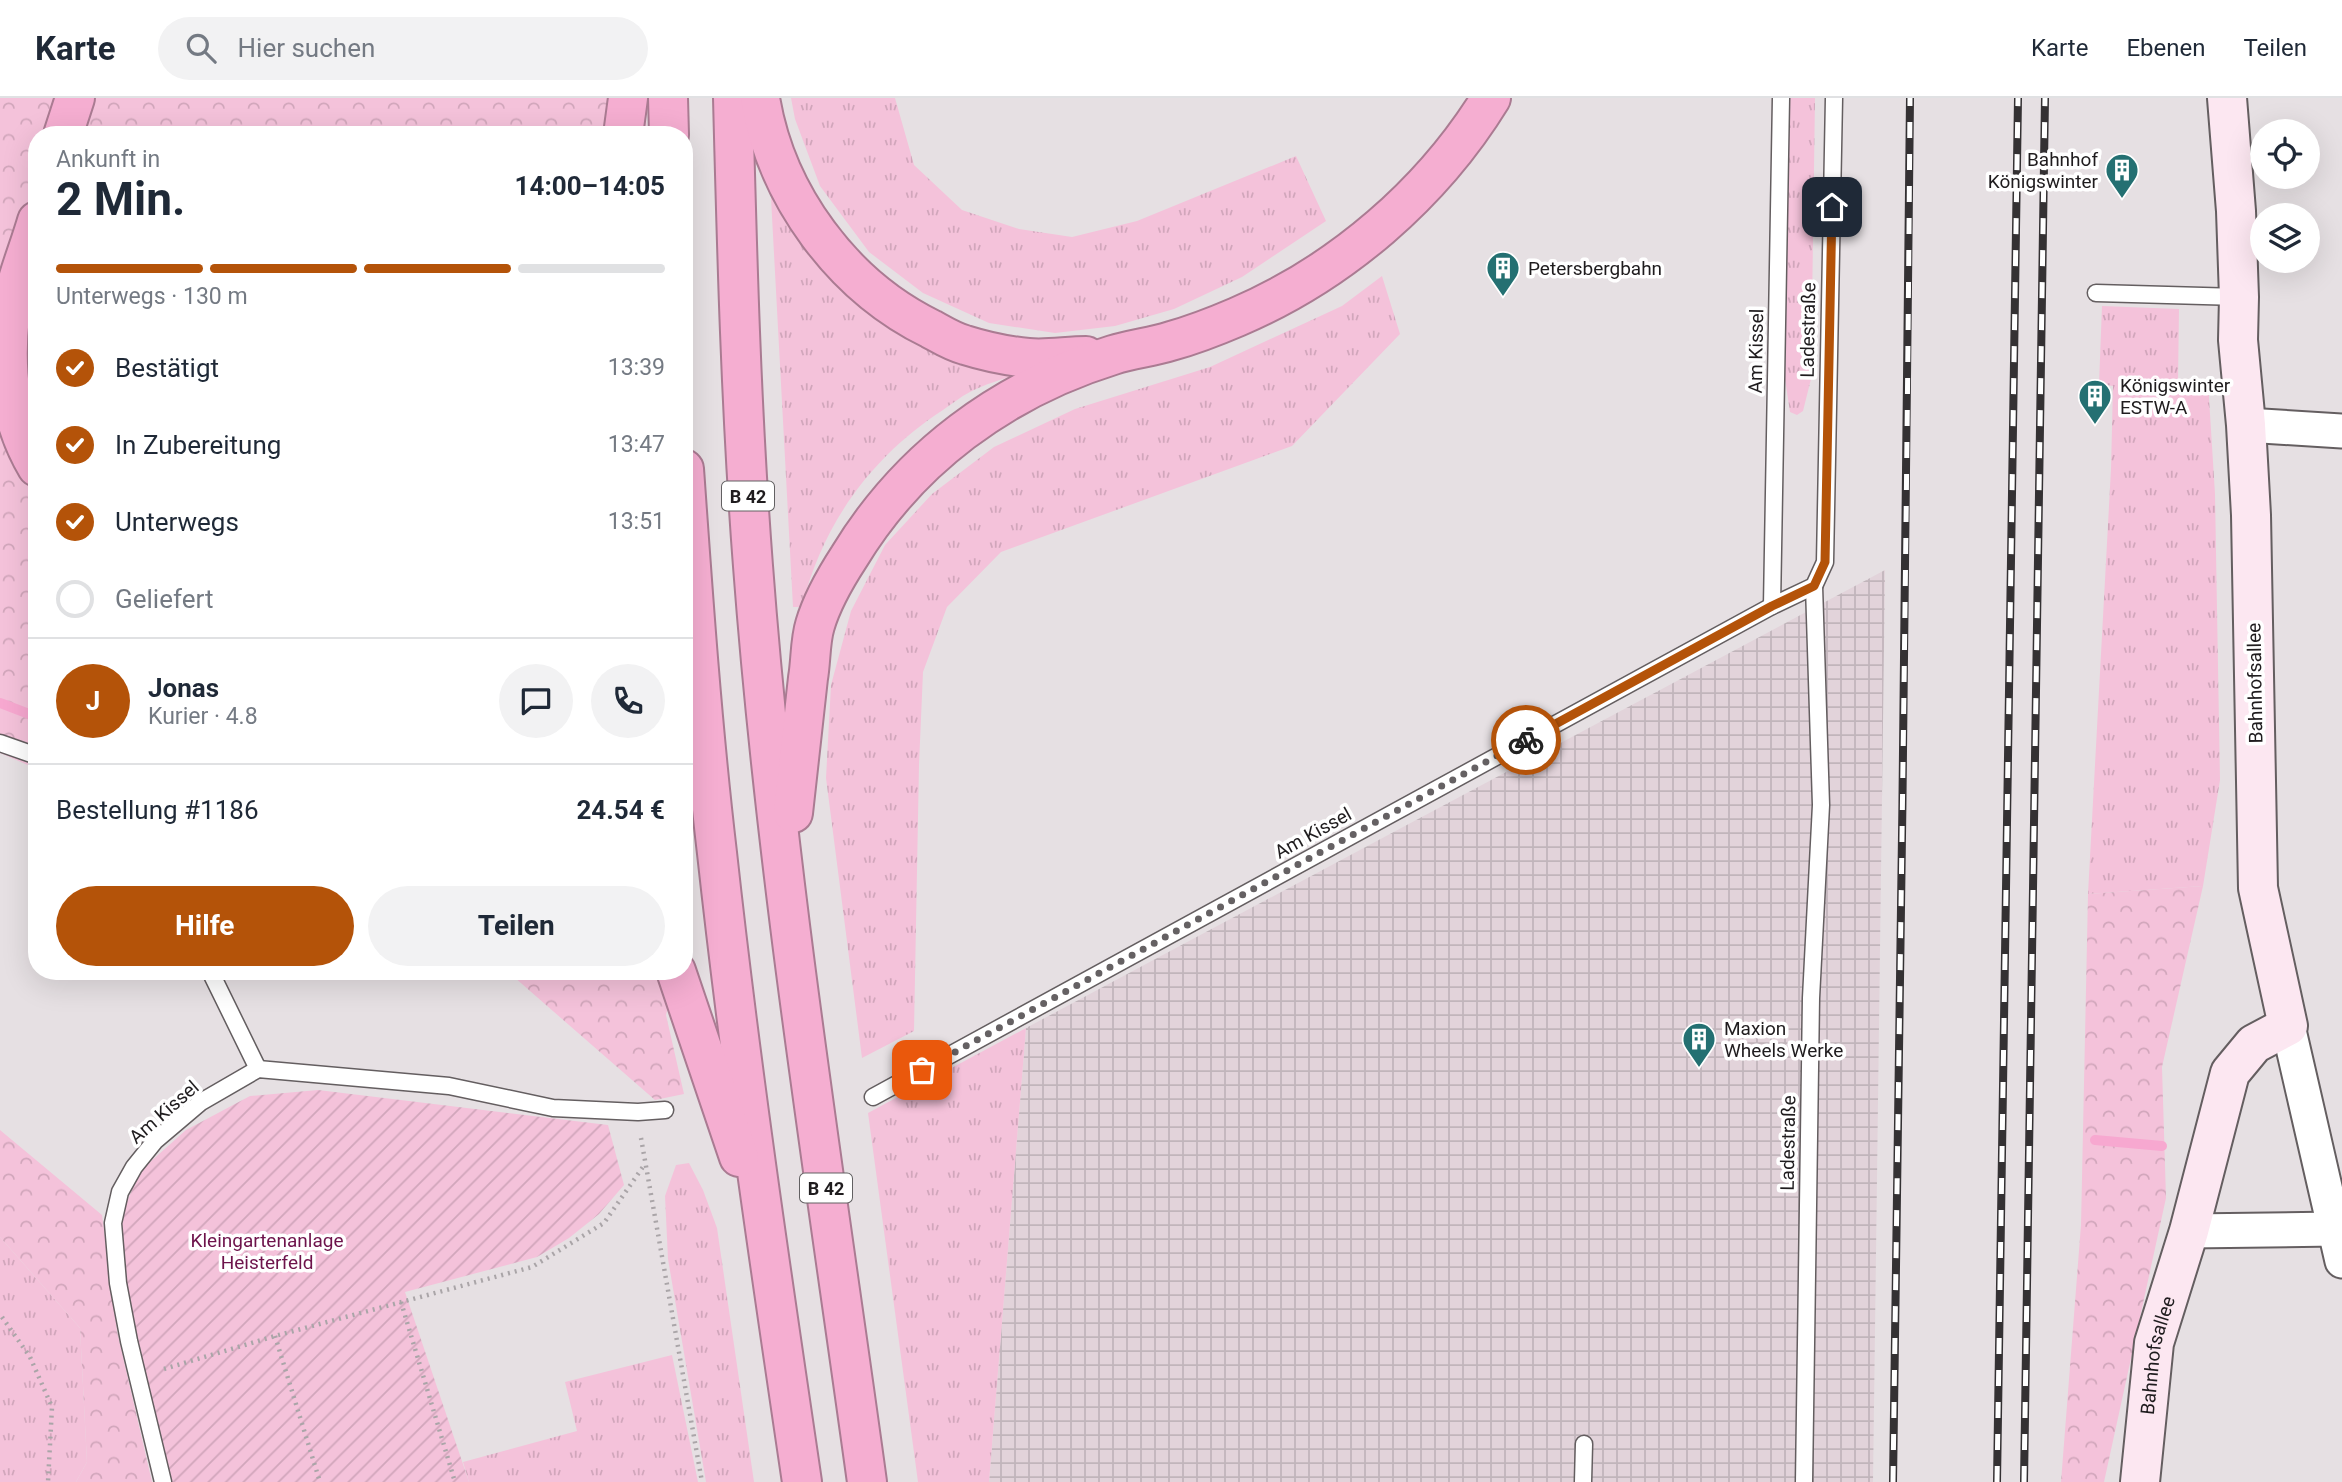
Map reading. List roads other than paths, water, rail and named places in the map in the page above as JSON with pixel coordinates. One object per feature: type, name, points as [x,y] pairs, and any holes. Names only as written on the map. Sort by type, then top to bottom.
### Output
[{"type":"highway","points":[[66,126],[75,98]]},
{"type":"highway","points":[[624,126],[628,98]]},
{"type":"highway","points":[[668,98],[669,126]]},
{"type":"highway","name":"B 42","points":[[733,98],[738,315],[752,567],[785,893],[867,1482]]},
{"type":"highway","points":[[760,98],[776,156],[799,206],[826,245],[881,299],[915,321],[963,345],[1029,358],[1113,355]]},
{"type":"highway","points":[[785,893],[815,625],[838,575],[865,530],[891,496],[932,454],[979,418],[1031,388],[1113,355],[1172,341],[1237,317],[1291,290],[1330,265],[1369,237],[1412,197],[1451,154],[1491,98]]},
{"type":"highway","points":[[28,258],[10,314],[8,371],[12,411],[28,452]]},
{"type":"highway","points":[[693,595],[717,853],[766,1236],[802,1482]]},
{"type":"highway","points":[[679,980],[766,1236]]},
{"type":"street","name":"Bahnhofsallee","points":[[2140,1482],[2154,1343],[2189,1231],[2230,1073],[2254,1044],[2288,1026],[2258,888],[2255,651],[2246,425],[2238,340],[2236,211],[2227,98]]},
{"type":"street","points":[[2246,425],[2342,431]]},
{"type":"street","points":[[2288,1026],[2339,1226],[2342,1261]]},
{"type":"street","points":[[2189,1231],[2339,1226]]},
{"type":"lane","name":"Am Kissel","points":[[1772,606],[1781,98]]},
{"type":"lane","name":"Ladestraße","points":[[1804,1482],[1811,998],[1821,805],[1814,586],[1825,562],[1834,98]]},
{"type":"lane","points":[[2096,293],[2239,297]]},
{"type":"lane","name":"Am Kissel","points":[[873,1097],[1772,606],[1814,586]]},
{"type":"lane","points":[[0,743],[28,753]]},
{"type":"lane","points":[[214,980],[258,1069],[449,1086],[553,1108],[638,1112],[665,1110]]},
{"type":"lane","name":"Am Kissel","points":[[163,1482],[137,1377],[118,1283],[113,1223],[120,1192],[134,1167],[155,1141],[201,1102],[258,1069]]},
{"type":"lane","points":[[1583,1482],[1584,1444]]},
{"type":"waterway","points":[[0,703],[28,714]]},
{"type":"waterway","points":[[2095,1140],[2162,1146]]},
{"type":"railway","points":[[1893,1482],[1910,98]]},
{"type":"railway","points":[[1997,1482],[2018,98]]},
{"type":"railway","points":[[2024,1482],[2045,98]]},
{"type":"place","name":"Bahnhof Königswinter","points":[[2122,200]]},
{"type":"place","name":"Petersbergbahn","points":[[1503,298]]},
{"type":"place","name":"Königswinter ESTW-A","points":[[2095,426]]},
{"type":"place","name":"Maxion Wheels Werke","points":[[1699,1069]]},
{"type":"park label","name":"Kleingartenanlage Heisterfeld","points":[[267,1251]]}]
